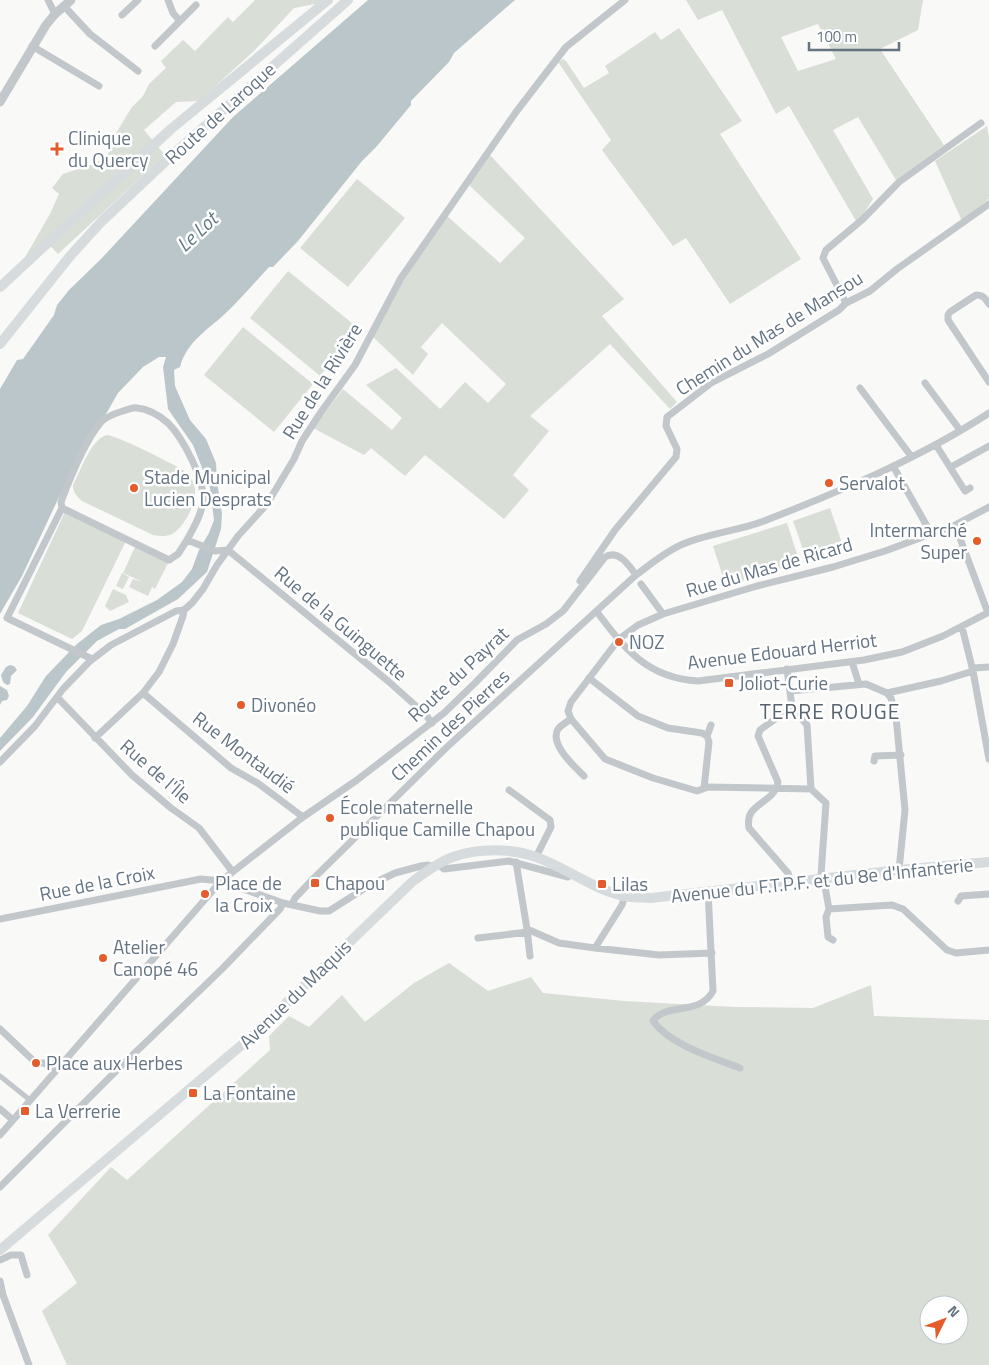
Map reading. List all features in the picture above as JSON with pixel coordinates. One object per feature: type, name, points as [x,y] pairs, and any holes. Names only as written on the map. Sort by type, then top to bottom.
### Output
[{"type":"main road","points":[[0,287],[171,129],[328,0]]},
{"type":"main road","name":"Route de Laroque","points":[[0,344],[71,255],[102,221],[170,157],[348,0]]},
{"type":"main road","name":"Avenue du Maquis","points":[[0,1250],[252,1037],[392,900],[435,865],[453,857],[485,851],[515,852],[536,857],[601,889],[624,896]]},
{"type":"main road","name":"Avenue du F.T.P.F. et du 8e d'Infanterie","points":[[624,896],[651,898],[790,881],[989,862]]},
{"type":"street","points":[[48,0],[55,14]]},
{"type":"street","points":[[122,15],[138,0]]},
{"type":"street","points":[[168,0],[173,14],[180,21]]},
{"type":"street","name":"Rue de la Rivière","points":[[96,738],[143,693],[159,672],[173,644],[184,616],[184,610],[203,588],[238,536],[268,504],[320,412],[355,365],[401,278],[516,112],[566,47],[625,0]]},
{"type":"street","points":[[0,102],[32,46],[55,14],[67,3],[90,34],[138,71]]},
{"type":"street","points":[[155,46],[196,5]]},
{"type":"street","points":[[32,46],[99,86]]},
{"type":"street","points":[[846,303],[823,258],[826,250],[864,219],[882,197],[899,182],[981,123]]},
{"type":"street","name":"Chemin du Mas de Mansou","points":[[555,616],[603,550],[615,530],[676,458],[676,449],[666,426],[667,417],[711,384],[772,351],[839,310],[846,303],[870,291],[897,269],[989,204]]},
{"type":"street","points":[[989,304],[985,297],[976,295],[950,312],[948,320],[989,382]]},
{"type":"street","points":[[925,383],[960,430]]},
{"type":"street","points":[[860,388],[910,456]]},
{"type":"street","points":[[62,508],[169,560],[178,554],[196,524],[204,502],[201,481],[177,435],[167,423],[148,411],[136,408],[114,413],[103,420],[96,430],[76,465],[60,502],[62,508],[7,618],[90,658]]},
{"type":"street","points":[[634,572],[684,544],[756,524],[893,466],[910,456],[936,445],[989,413]]},
{"type":"street","points":[[936,445],[965,491],[970,488]]},
{"type":"street","points":[[951,468],[989,446]]},
{"type":"street","points":[[893,466],[932,535]]},
{"type":"street","name":"Rue du Mas de Ricard","points":[[571,719],[568,711],[571,702],[619,639],[638,625],[663,614],[757,586],[833,567],[932,535],[956,525],[989,507]]},
{"type":"street","points":[[956,525],[988,612]]},
{"type":"street","points":[[187,540],[215,551],[228,550]]},
{"type":"street","name":"Rue de la Guinguette","points":[[228,550],[388,681],[425,714],[432,723]]},
{"type":"street","name":"Route du Payrat","points":[[232,871],[432,723],[517,640],[546,624],[563,611],[605,557],[615,554],[634,572]]},
{"type":"street","name":"Chemin des Pierres","points":[[292,904],[294,898],[447,747],[597,612],[634,572]]},
{"type":"street","points":[[641,584],[663,614]]},
{"type":"street","points":[[0,762],[35,726],[56,697],[90,658],[176,611],[184,610]]},
{"type":"street","name":"Avenue Edouard Herriot","points":[[597,612],[619,639],[642,662],[662,674],[681,680],[698,680],[852,662],[902,652],[962,627],[988,612]]},
{"type":"street","points":[[962,627],[973,670],[989,759]]},
{"type":"street","points":[[852,662],[859,684]]},
{"type":"street","points":[[887,693],[941,681],[973,670],[989,667]]},
{"type":"street","points":[[786,669],[792,707],[807,725],[811,789]]},
{"type":"street","points":[[589,678],[638,716],[668,728],[702,733],[707,736],[710,742],[704,788]]},
{"type":"street","points":[[790,691],[866,684],[887,693],[891,698],[896,717],[901,756],[905,810],[899,870]]},
{"type":"street","name":"Rue Montaudié","points":[[143,693],[231,768],[259,784],[303,817]]},
{"type":"street","name":"Rue de l'Île","points":[[56,697],[132,775],[171,808],[199,828],[232,871]]},
{"type":"street","points":[[790,881],[788,872],[749,828],[747,820],[750,811],[774,793],[778,782],[758,736],[760,730],[792,707]]},
{"type":"street","points":[[584,776],[557,744],[556,737],[559,728],[571,719],[605,758],[653,778],[697,791],[708,787],[811,789],[826,803],[821,875],[829,909],[826,917],[828,937],[833,940]]},
{"type":"street","points":[[707,736],[711,725]]},
{"type":"street","points":[[874,761],[875,756],[901,756]]},
{"type":"street","points":[[509,790],[550,820],[552,827],[536,857]]},
{"type":"street","points":[[221,881],[284,902],[329,912],[370,885],[395,873],[421,866],[435,865],[444,869],[509,861],[568,877],[570,873]]},
{"type":"street","points":[[516,862],[528,931],[530,956]]},
{"type":"street","points":[[0,1135],[200,904],[232,871]]},
{"type":"street","name":"Rue de la Croix","points":[[0,919],[200,879],[221,881]]},
{"type":"street","points":[[708,891],[714,991],[710,997],[691,1007],[664,1013],[657,1016],[653,1021],[658,1028],[683,1045],[740,1068]]},
{"type":"street","points":[[958,901],[961,896],[989,894]]},
{"type":"street","points":[[595,948],[622,905],[624,896]]},
{"type":"street","points":[[0,1187],[147,1040],[222,969],[280,910],[284,902]]},
{"type":"street","points":[[829,909],[892,905],[903,909],[947,950],[956,953],[989,950]]},
{"type":"street","points":[[478,938],[528,931],[559,943],[595,948],[659,955],[712,953]]},
{"type":"street","points":[[0,1029],[36,1062],[44,1063],[56,1070]]},
{"type":"street","points":[[0,1076],[30,1100]]},
{"type":"street","points":[[0,1109],[13,1120]]},
{"type":"street","points":[[0,1260],[11,1255],[21,1255],[28,1275]]},
{"type":"street","points":[[0,1282],[29,1365]]},
{"type":"shaded area","points":[[255,0],[321,0],[315,4],[294,8],[254,51],[199,101],[176,102],[144,130],[165,155],[58,254],[45,240],[24,259],[50,214],[59,194],[52,188],[63,174],[96,163],[107,156],[116,133],[132,107],[143,96],[149,84],[166,68],[161,61],[183,40],[195,51],[228,17],[233,22]]},
{"type":"shaded area","points":[[686,0],[923,0],[918,30],[880,49],[944,145],[896,180],[858,117],[833,130],[873,199],[863,215],[856,221],[789,106],[776,114],[722,10],[698,20]],"holes":[[[818,24],[836,59],[798,71],[781,37]]]},
{"type":"shaded area","points":[[679,28],[742,121],[720,134],[801,259],[730,304],[686,238],[673,246],[602,150],[611,140],[558,62],[563,59],[566,61],[584,88],[609,73],[605,66],[655,32],[661,40]]},
{"type":"shaded area","points":[[987,126],[989,137],[989,199],[962,221],[935,161]]},
{"type":"shaded area","points":[[490,155],[624,299],[602,316],[677,402],[670,409],[610,344],[530,416],[549,431],[513,475],[529,490],[504,519],[425,455],[405,476],[371,448],[364,455],[313,428],[343,389],[392,430],[402,418],[366,385],[396,368],[440,409],[465,382],[488,403],[506,384],[442,323],[421,347],[428,354],[413,375],[373,337],[406,276],[447,216],[500,263],[525,238],[469,185]]},
{"type":"shaded area","points":[[357,179],[405,218],[348,287],[300,248]]},
{"type":"shaded area","points":[[288,271],[358,328],[320,376],[250,318]]},
{"type":"shaded area","points":[[243,327],[313,384],[274,432],[204,375]]},
{"type":"shaded area","name":"Stade Municipal Lucien Desprats","points":[[107,435],[132,444],[166,461],[184,471],[191,478],[195,486],[194,501],[187,517],[172,534],[165,536],[153,535],[82,501],[75,494],[73,485],[87,456],[96,442]]},
{"type":"shaded area","points":[[830,508],[843,546],[806,558],[793,521]]},
{"type":"shaded area","points":[[65,512],[126,541],[82,631],[72,639],[18,613]]},
{"type":"shaded area","points":[[787,523],[800,563],[726,586],[713,546]]},
{"type":"shaded area","points":[[135,547],[168,563],[155,589],[152,587],[148,596],[129,587],[133,579],[143,582],[123,573]]},
{"type":"shaded area","points":[[122,573],[129,577],[123,589],[116,586]]},
{"type":"shaded area","points":[[113,589],[126,595],[129,602],[110,611],[105,606]]},
{"type":"shaded area","points":[[449,963],[488,991],[531,977],[543,993],[624,1001],[735,1007],[813,1008],[871,985],[874,1016],[989,1020],[989,1365],[67,1365],[42,1311],[77,1283],[48,1235],[111,1167],[127,1180],[270,1050],[269,1036],[289,1016],[309,1027],[342,995],[365,1022],[414,983]]},
{"type":"water","name":"Le Lot","points":[[368,0],[515,0],[454,53],[449,62],[411,101],[411,105],[362,161],[298,241],[273,267],[269,267],[229,310],[200,335],[188,349],[180,367],[174,370],[175,386],[190,420],[206,439],[216,463],[222,514],[221,529],[207,572],[178,599],[125,629],[119,629],[97,641],[66,672],[33,717],[0,751],[0,738],[27,706],[46,676],[77,644],[101,625],[119,619],[157,600],[182,582],[192,569],[214,520],[210,488],[193,445],[168,409],[163,367],[166,357],[159,357],[143,367],[118,393],[59,497],[22,576],[0,614],[0,389],[17,360],[23,359],[54,315],[57,305],[69,290],[101,259],[233,117]]},
{"type":"water","points":[[14,666],[17,670],[11,676],[10,684],[7,685],[3,682],[1,675],[6,667]]},
{"type":"water","points":[[0,686],[7,690],[9,696],[0,705]]},
{"type":"place","name":"Clinique du Quercy","points":[[57,149]]},
{"type":"place","name":"Servalot","points":[[829,483]]},
{"type":"place","name":"Stade Municipal Lucien Desprats","points":[[134,488]]},
{"type":"place","name":"Intermarché Super","points":[[977,541]]},
{"type":"place","name":"NOZ","points":[[619,642]]},
{"type":"place","name":"Joliot-Curie","points":[[729,683]]},
{"type":"place","name":"Divonéo","points":[[241,705]]},
{"type":"place","name":"École maternelle publique Camille Chapou","points":[[330,818]]},
{"type":"place","name":"Chapou","points":[[315,883]]},
{"type":"place","name":"Lilas","points":[[602,884]]},
{"type":"place","name":"Place de la Croix","points":[[205,894]]},
{"type":"place","name":"Atelier Canopé 46","points":[[103,958]]},
{"type":"place","name":"Place aux Herbes","points":[[36,1063]]},
{"type":"place","name":"La Fontaine","points":[[193,1093]]},
{"type":"place","name":"La Verrerie","points":[[25,1111]]},
{"type":"district","name":"TERRE ROUGE","points":[[830,712]]}]
